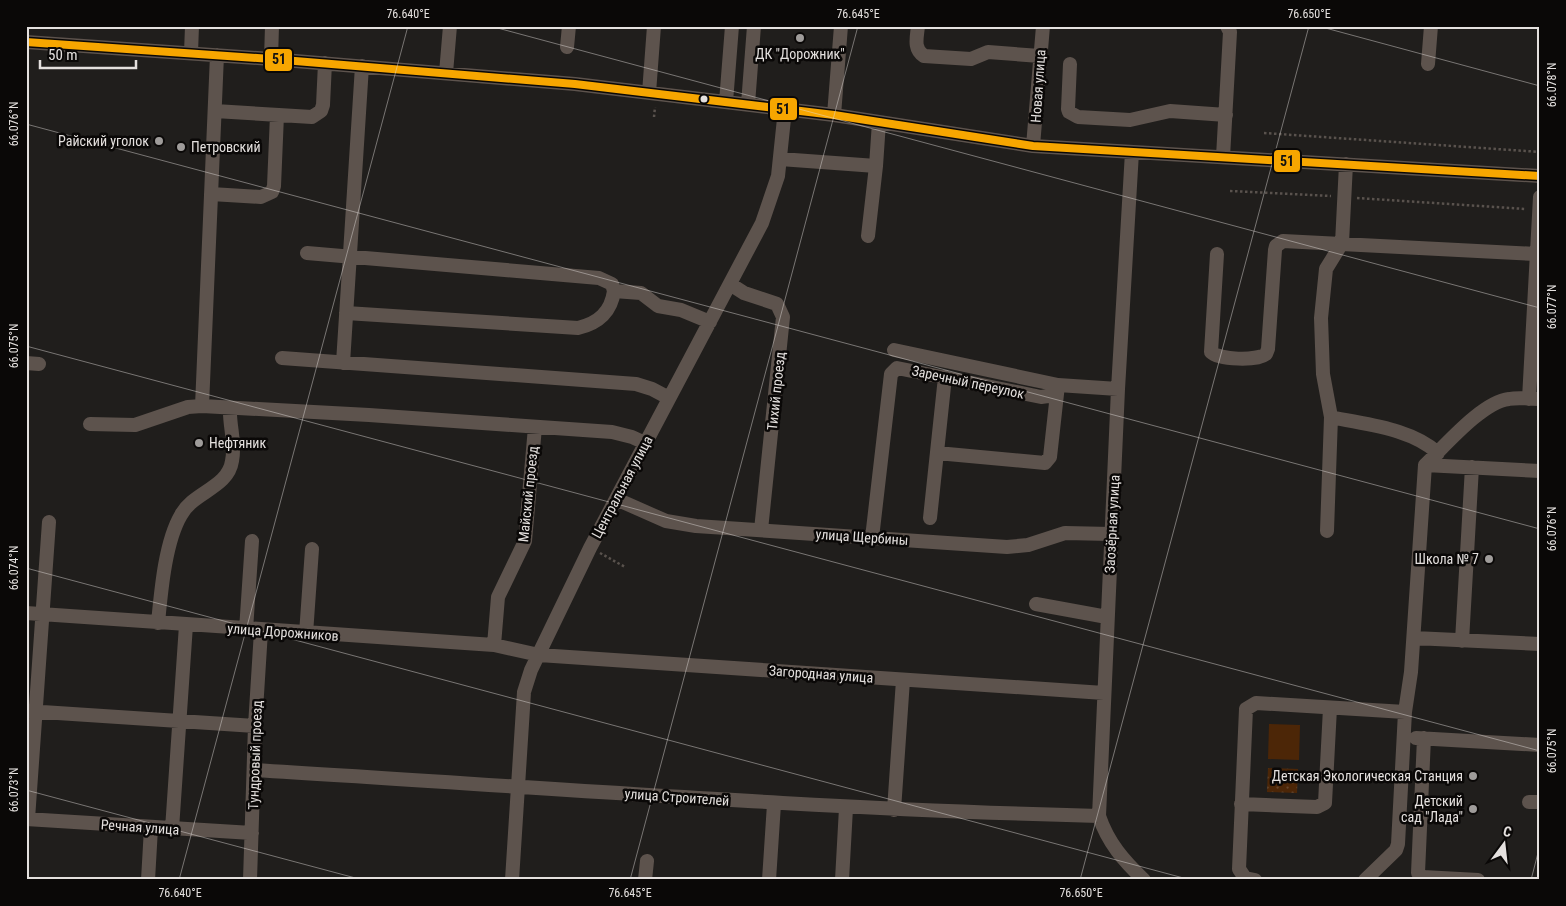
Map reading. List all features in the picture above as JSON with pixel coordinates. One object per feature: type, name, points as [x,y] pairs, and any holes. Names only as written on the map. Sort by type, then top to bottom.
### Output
[{"type":"street","points":[[191,53],[192,26]]},
{"type":"street","points":[[270,59],[272,26]]},
{"type":"street","points":[[446,73],[450,26]]},
{"type":"street","points":[[567,47],[569,26]]},
{"type":"street","points":[[649,93],[654,26]]},
{"type":"street","points":[[726,102],[732,26]]},
{"type":"street","points":[[748,104],[754,26]]},
{"type":"street","points":[[834,115],[841,26]]},
{"type":"street","points":[[918,26],[916,46],[917,51],[924,56],[971,59],[988,52],[1040,56]]},
{"type":"street","name":"Новая улица","points":[[1033,146],[1043,26]]},
{"type":"street","points":[[1223,157],[1230,32],[1227,26]]},
{"type":"street","points":[[1428,64],[1431,26]]},
{"type":"street","points":[[26,42],[362,66],[649,93],[834,115],[1033,146],[1540,176]]},
{"type":"street","points":[[202,406],[217,55]]},
{"type":"street","points":[[215,111],[312,117],[321,111],[325,63]]},
{"type":"street","points":[[1070,64],[1068,108],[1072,115],[1078,117],[1130,120],[1170,111],[1226,115]]},
{"type":"street","points":[[343,363],[362,66]]},
{"type":"street","name":"Центральная улица","points":[[512,880],[524,692],[539,655],[590,548],[770,206],[780,159],[785,109]]},
{"type":"street","points":[[211,194],[261,197],[272,192],[274,186],[278,115]]},
{"type":"street","points":[[868,236],[879,122]]},
{"type":"street","name":"Заозёрная улица","points":[[1132,152],[1118,389],[1099,816],[1106,836],[1116,851],[1144,880]]},
{"type":"street","points":[[780,159],[876,166]]},
{"type":"street","points":[[1328,531],[1332,417],[1323,374],[1321,318],[1326,269],[1342,243],[1346,164]]},
{"type":"street","points":[[1365,880],[1396,850],[1398,844],[1403,737],[1414,638],[1425,464],[1490,406],[1509,398],[1536,399],[1539,204]]},
{"type":"street","points":[[1217,254],[1211,352],[1221,358],[1257,358],[1266,354],[1268,350],[1276,246],[1283,241],[1537,248]]},
{"type":"street","points":[[307,253],[599,278],[609,282],[614,291],[612,302],[605,314],[594,323],[578,328],[564,329],[346,314]]},
{"type":"street","name":"Тихий проезд","points":[[730,284],[744,293],[777,304],[783,317],[760,530]]},
{"type":"street","points":[[614,291],[641,293],[658,306],[681,310],[710,322]]},
{"type":"street","points":[[894,350],[1058,385],[1118,389]]},
{"type":"street","points":[[282,358],[636,384],[652,389],[669,398]]},
{"type":"street","name":"Заречный переулок","points":[[872,538],[891,374],[896,368],[1041,397],[1048,396],[1058,385]]},
{"type":"street","points":[[930,518],[945,377]]},
{"type":"street","points":[[937,453],[1045,463],[1050,457],[1058,385]]},
{"type":"street","points":[[90,424],[135,425],[188,408],[202,406],[612,432],[632,436],[645,443]]},
{"type":"street","points":[[158,623],[162,584],[176,524],[186,507],[226,477],[230,468],[234,443],[230,408]]},
{"type":"street","points":[[1332,417],[1407,434],[1427,443],[1438,452]]},
{"type":"street","name":"Майский проезд","points":[[494,645],[498,597],[525,541],[535,427]]},
{"type":"street","points":[[1425,464],[1540,471]]},
{"type":"street","points":[[1462,641],[1472,467]]},
{"type":"street","name":"улица Щербины","points":[[616,499],[652,516],[681,524],[872,538],[1007,547],[1028,545],[1065,532],[1111,534]]},
{"type":"street","points":[[27,819],[31,711],[42,615],[49,522]]},
{"type":"street","points":[[246,630],[252,541]]},
{"type":"street","points":[[306,634],[312,550]]},
{"type":"street","points":[[1036,604],[1107,617]]},
{"type":"street","name":"улица Дорожников","points":[[26,613],[246,630],[494,645],[539,655]]},
{"type":"street","points":[[172,829],[186,625]]},
{"type":"street","name":"Тундровый проезд","points":[[250,880],[255,726],[261,631]]},
{"type":"street","points":[[1414,638],[1540,644]]},
{"type":"street","name":"Загородная улица","points":[[539,655],[1104,694]]},
{"type":"street","points":[[894,810],[903,680]]},
{"type":"street","points":[[1255,880],[1245,878],[1239,869],[1246,709],[1256,703],[1405,712]]},
{"type":"street","points":[[1241,804],[1316,807],[1325,802],[1330,708]]},
{"type":"street","points":[[31,711],[255,726]]},
{"type":"street","points":[[1403,737],[1540,744]]},
{"type":"street","points":[[1424,738],[1418,873],[1423,877],[1478,880]]},
{"type":"street","name":"улица Строителей","points":[[254,770],[846,808],[1099,816]]},
{"type":"street","points":[[769,880],[774,804]]},
{"type":"street","points":[[842,880],[846,808]]},
{"type":"street","name":"Речная улица","points":[[27,819],[252,833]]},
{"type":"street","points":[[148,880],[151,828]]},
{"type":"street","points":[[645,880],[646,861]]},
{"type":"path","points":[[1264,133],[1540,152]]},
{"type":"path","points":[[1230,191],[1539,204]]},
{"type":"path","points":[[590,548],[624,567]]},
{"type":"shaded area","points":[[1269,724],[1300,725],[1299,760],[1268,759]]},
{"type":"shaded area","points":[[1268,768],[1298,769],[1297,793],[1267,792]]},
{"type":"transit line","name":"51","points":[[26,42],[271,59],[575,84],[834,115],[1033,146],[1540,176]]},
{"type":"place","name":"ДК \"Дорожник\"","points":[[800,38]]},
{"type":"place","name":"Райский уголок","points":[[159,141]]},
{"type":"place","name":"Петровский","points":[[181,147]]},
{"type":"place","name":"Нефтяник","points":[[199,443]]},
{"type":"place","name":"Школа № 7","points":[[1489,559]]},
{"type":"place","name":"Детская Экологическая Станция","points":[[1473,776]]},
{"type":"place","name":"Детский сад \"Лада\"","points":[[1473,809]]}]
